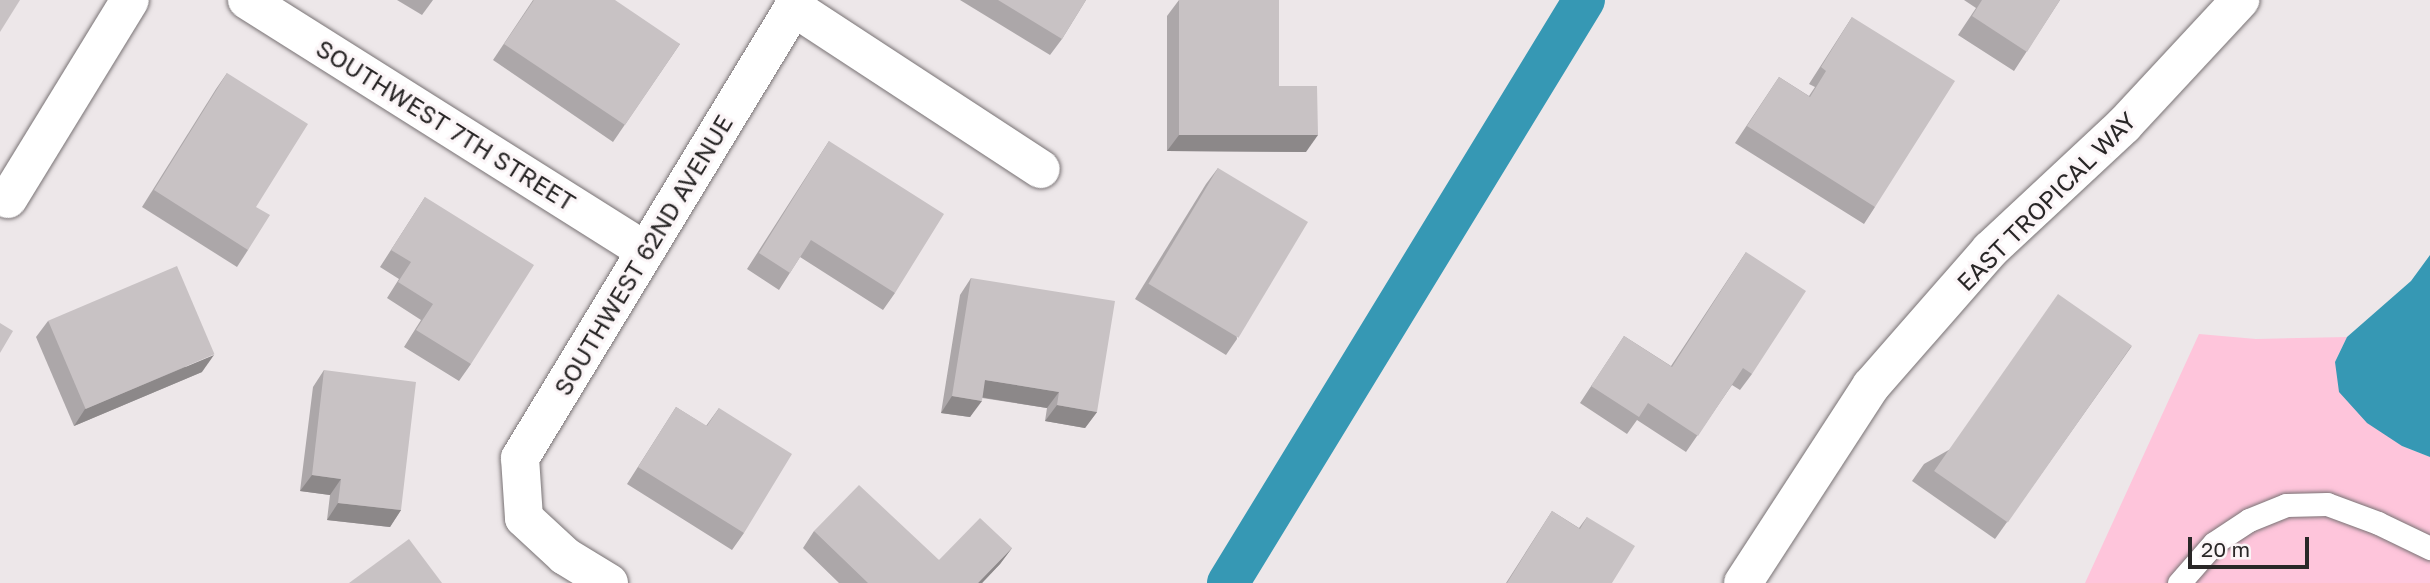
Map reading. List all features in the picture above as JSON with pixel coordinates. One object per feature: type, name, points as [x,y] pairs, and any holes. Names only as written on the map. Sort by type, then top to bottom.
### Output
[{"type":"street","points":[[8,198],[130,0]]},
{"type":"street","name":"SOUTHWEST 7TH STREET","points":[[247,0],[645,251]]},
{"type":"street","name":"EAST TROPICAL WAY","points":[[1743,583],[1871,386],[1990,250],[2124,125],[2240,0]]},
{"type":"street","points":[[796,4],[1041,169]]},
{"type":"street","name":"SOUTHWEST 62ND AVENUE","points":[[609,583],[565,556],[524,518],[520,458],[796,4]]},
{"type":"lane","points":[[2179,583],[2214,543],[2249,520],[2286,505],[2327,503],[2430,548]]},
{"type":"shaded area","points":[[2199,334],[2256,339],[2347,337],[2335,362],[2402,446],[2430,457],[2430,583],[2085,583]]},
{"type":"water","points":[[2430,255],[2430,457],[2402,446],[2367,423],[2339,392],[2335,362],[2347,337],[2411,281]]},
{"type":"building","points":[[0,0],[20,0],[0,32]]},
{"type":"building","points":[[534,0],[615,0],[680,44],[625,125],[504,44]]},
{"type":"building","points":[[998,0],[1086,0],[1062,39]]},
{"type":"building","points":[[1179,0],[1279,0],[1279,86],[1317,86],[1318,135],[1179,135]]},
{"type":"building","points":[[1982,0],[2060,0],[2027,52],[1972,16]]},
{"type":"building","points":[[1852,17],[1955,81],[1875,207],[1747,126],[1779,77],[1810,97],[1826,71],[1821,67]]},
{"type":"building","points":[[227,73],[308,124],[256,207],[270,215],[248,250],[154,190]]},
{"type":"building","points":[[829,141],[944,214],[895,293],[811,240],[790,273],[759,253]]},
{"type":"building","points":[[1218,168],[1308,222],[1238,338],[1148,284]]},
{"type":"building","points":[[425,197],[534,265],[471,364],[416,330],[433,304],[398,282],[411,262],[391,250]]},
{"type":"building","points":[[1746,252],[1806,291],[1752,374],[1743,368],[1698,436],[1648,403],[1639,417],[1591,386],[1624,336],[1672,367]]},
{"type":"building","points":[[177,266],[215,354],[86,409],[48,321]]},
{"type":"building","points":[[971,278],[1115,301],[1097,412],[1057,405],[1059,392],[985,380],[982,401],[952,396]]},
{"type":"building","points":[[2058,294],[2132,346],[2008,523],[1934,471]]},
{"type":"building","points":[[0,323],[13,331],[0,353]]},
{"type":"building","points":[[324,370],[416,382],[401,510],[338,503],[341,479],[312,475]]},
{"type":"building","points":[[676,407],[707,426],[719,408],[792,454],[744,533],[638,467]]},
{"type":"building","points":[[859,485],[939,560],[980,518],[1012,548],[978,583],[868,583],[814,531]]},
{"type":"building","points":[[1552,511],[1580,529],[1587,517],[1635,546],[1612,583],[1507,583]]},
{"type":"building","points":[[409,539],[442,583],[349,583]]},
{"type":"waterway","points":[[1228,583],[1584,0]]}]
